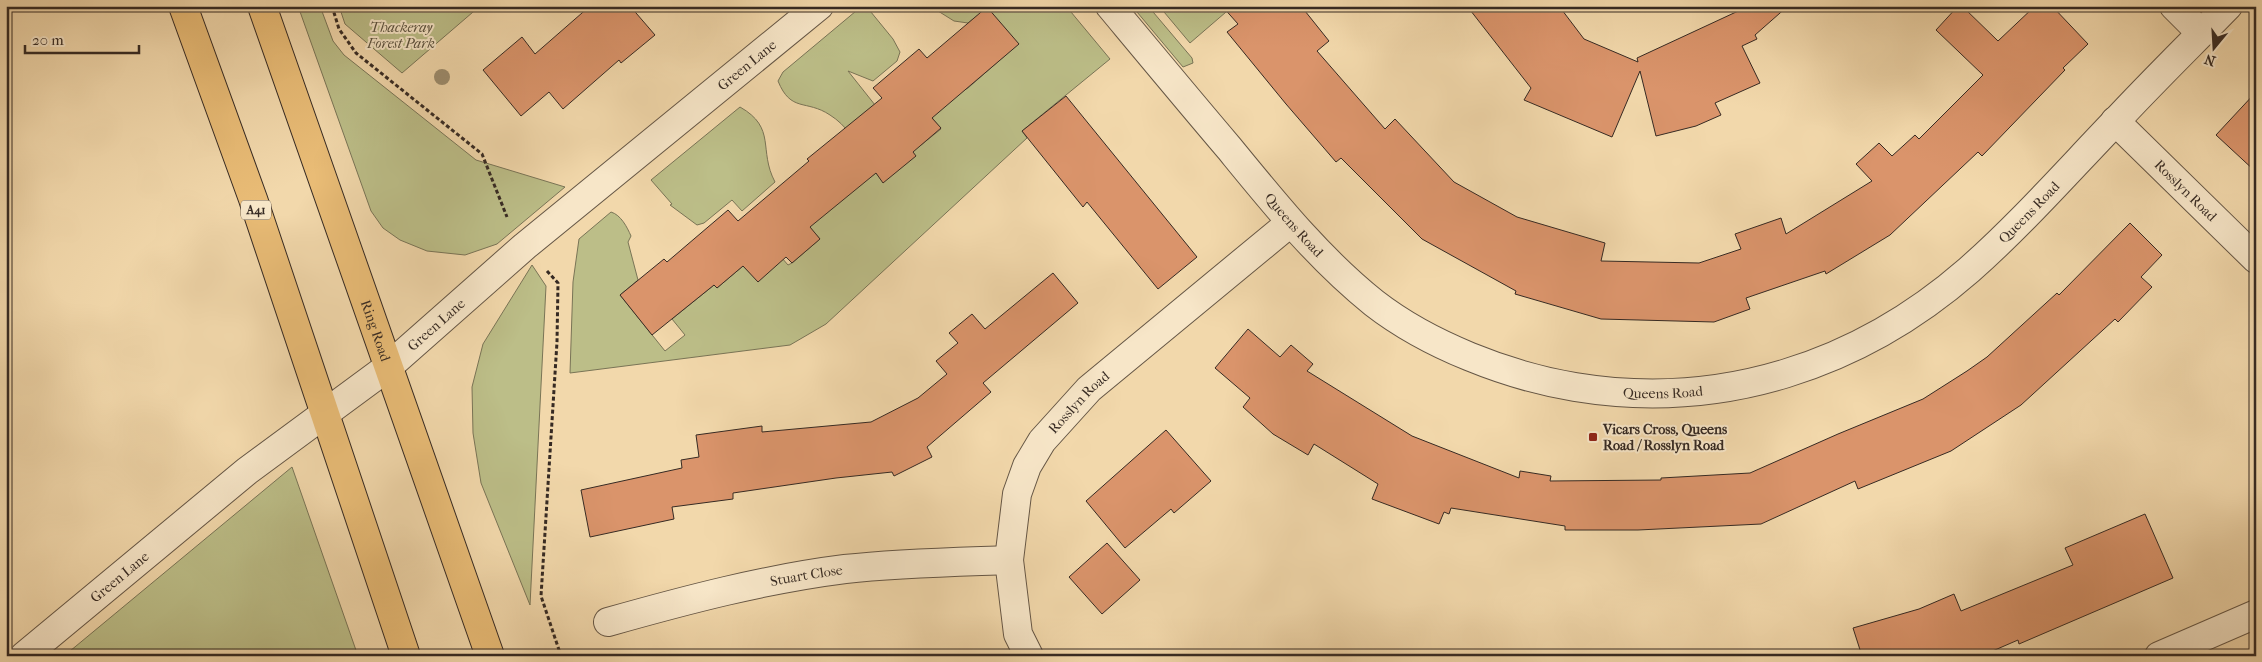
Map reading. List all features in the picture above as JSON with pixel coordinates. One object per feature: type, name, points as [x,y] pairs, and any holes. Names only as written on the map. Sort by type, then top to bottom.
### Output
[{"type":"highway","name":"A41","points":[[182,6],[253,199],[406,656]]},
{"type":"highway","name":"Ring Road","points":[[262,6],[490,656]]},
{"type":"street","name":"Green Lane","points":[[24,656],[240,476],[326,414],[388,366],[525,246],[818,6]]},
{"type":"street","name":"Queens Road","points":[[1110,6],[1290,223],[1344,277],[1374,302],[1406,325],[1452,349],[1506,369],[1555,384],[1596,391],[1642,395],[1734,388],[1775,378],[1830,358],[1862,342],[1919,308],[1972,268],[2023,218],[2228,6]]},
{"type":"street","points":[[2174,6],[2201,33]]},
{"type":"street","name":"Rosslyn Road","points":[[2115,121],[2256,259]]},
{"type":"street","name":"Rosslyn Road","points":[[1030,656],[1018,634],[1009,560],[1017,494],[1027,466],[1042,441],[1090,390],[1290,223]]},
{"type":"street","name":"Stuart Close","points":[[608,622],[697,597],[819,573],[903,564],[1009,560]]},
{"type":"street","points":[[2159,656],[2256,614]]},
{"type":"path","points":[[332,6],[339,29],[356,53],[482,154],[512,230],[558,282],[556,351],[541,596],[561,656]]},
{"type":"green space","points":[[298,6],[320,6],[333,41],[344,55],[476,160],[565,187],[497,244],[465,255],[427,251],[400,240],[383,228],[371,211]]},
{"type":"green space","name":"Thackeray Forest Park","points":[[339,6],[480,6],[402,73],[345,24]]},
{"type":"green space","points":[[862,6],[866,6],[893,39],[900,52],[897,61],[873,81],[848,71],[879,110],[850,134],[830,115],[788,98],[778,81],[783,72]]},
{"type":"green space","points":[[930,6],[1066,6],[1110,59],[1022,131],[1027,138],[826,324],[790,345],[570,373],[573,282],[579,239],[611,212],[626,225],[631,236],[628,242],[638,280],[620,295],[665,351],[685,335],[672,319],[714,285],[717,288],[743,266],[758,281],[769,243],[788,265],[792,263],[820,239],[806,223],[876,173],[883,182],[897,133],[921,145],[941,129],[926,110],[968,88],[1018,44],[987,8],[968,23],[954,21]]},
{"type":"green space","points":[[1132,6],[1148,6],[1192,58],[1193,63],[1183,67]]},
{"type":"green space","points":[[1159,6],[1233,6],[1190,43]]},
{"type":"green space","points":[[740,107],[759,123],[765,140],[770,170],[775,182],[742,211],[732,200],[704,223],[697,225],[670,205],[672,204],[651,180]]},
{"type":"green space","points":[[532,265],[546,286],[530,605],[481,483],[473,433],[472,387],[483,344]]},
{"type":"green space","points":[[292,467],[358,656],[64,656]]},
{"type":"building","points":[[590,6],[630,6],[655,35],[621,63],[619,60],[563,109],[549,92],[521,116],[483,70],[522,37],[535,54]]},
{"type":"building","points":[[1222,6],[1301,6],[1329,41],[1317,51],[1385,129],[1395,119],[1454,182],[1517,217],[1605,243],[1601,261],[1699,263],[1741,249],[1735,234],[1781,218],[1786,234],[1872,181],[1856,164],[1879,143],[1892,156],[1915,135],[1919,139],[1983,75],[1936,30],[1958,6],[1962,6],[1998,41],[2035,6],[2052,6],[2088,44],[2063,68],[2065,70],[1982,156],[1978,152],[1890,235],[1826,274],[1825,271],[1746,298],[1750,309],[1714,322],[1601,319],[1515,294],[1516,291],[1422,239],[1341,158],[1336,162],[1286,104],[1227,32],[1238,24]]},
{"type":"building","points":[[1467,6],[1559,6],[1584,39],[1638,62],[1637,58],[1749,6],[1788,6],[1755,35],[1757,39],[1742,46],[1760,83],[1715,103],[1721,115],[1696,126],[1656,136],[1640,71],[1612,137],[1524,100],[1531,88]]},
{"type":"building","points":[[987,7],[1019,44],[932,118],[941,128],[913,152],[916,156],[883,183],[876,173],[810,227],[820,239],[792,263],[786,257],[758,282],[743,266],[717,288],[714,285],[652,335],[620,295],[664,259],[667,262],[728,210],[738,221],[809,161],[807,159],[882,98],[873,88],[919,49],[927,58]]},
{"type":"building","points":[[2256,92],[2256,172],[2216,135]]},
{"type":"building","points":[[1066,96],[1197,257],[1158,289],[1087,202],[1083,207],[1022,131]]},
{"type":"building","points":[[2130,223],[2162,255],[2141,277],[2152,287],[2118,322],[2115,319],[2021,405],[1951,451],[1858,489],[1855,481],[1761,524],[1638,530],[1565,530],[1565,526],[1451,508],[1449,514],[1444,512],[1439,524],[1372,499],[1378,484],[1314,444],[1308,455],[1273,434],[1243,407],[1250,398],[1215,368],[1248,329],[1280,357],[1291,345],[1313,364],[1307,371],[1412,436],[1519,478],[1520,471],[1551,476],[1550,481],[1661,480],[1661,478],[1750,473],[1923,399],[1967,371],[1987,357],[2057,293],[2059,295]]},
{"type":"building","points":[[1053,273],[1078,303],[983,383],[991,392],[927,447],[932,457],[894,476],[892,472],[836,478],[733,493],[733,499],[672,507],[674,519],[590,537],[581,490],[682,468],[681,460],[699,457],[696,435],[762,426],[762,432],[871,422],[918,398],[947,374],[936,361],[958,343],[949,333],[972,314],[985,329]]},
{"type":"building","points":[[1166,430],[1211,481],[1174,513],[1171,509],[1125,548],[1086,501]]},
{"type":"building","points":[[2145,514],[2173,578],[2019,644],[2018,640],[1981,656],[1862,656],[1853,628],[1919,609],[1954,594],[1961,611],[2073,565],[2065,548]]},
{"type":"building","points":[[1107,543],[1140,580],[1102,614],[1069,577]]},
{"type":"place","name":"Vicars Cross, Queens Road / Rosslyn Road","points":[[1593,437]]}]
